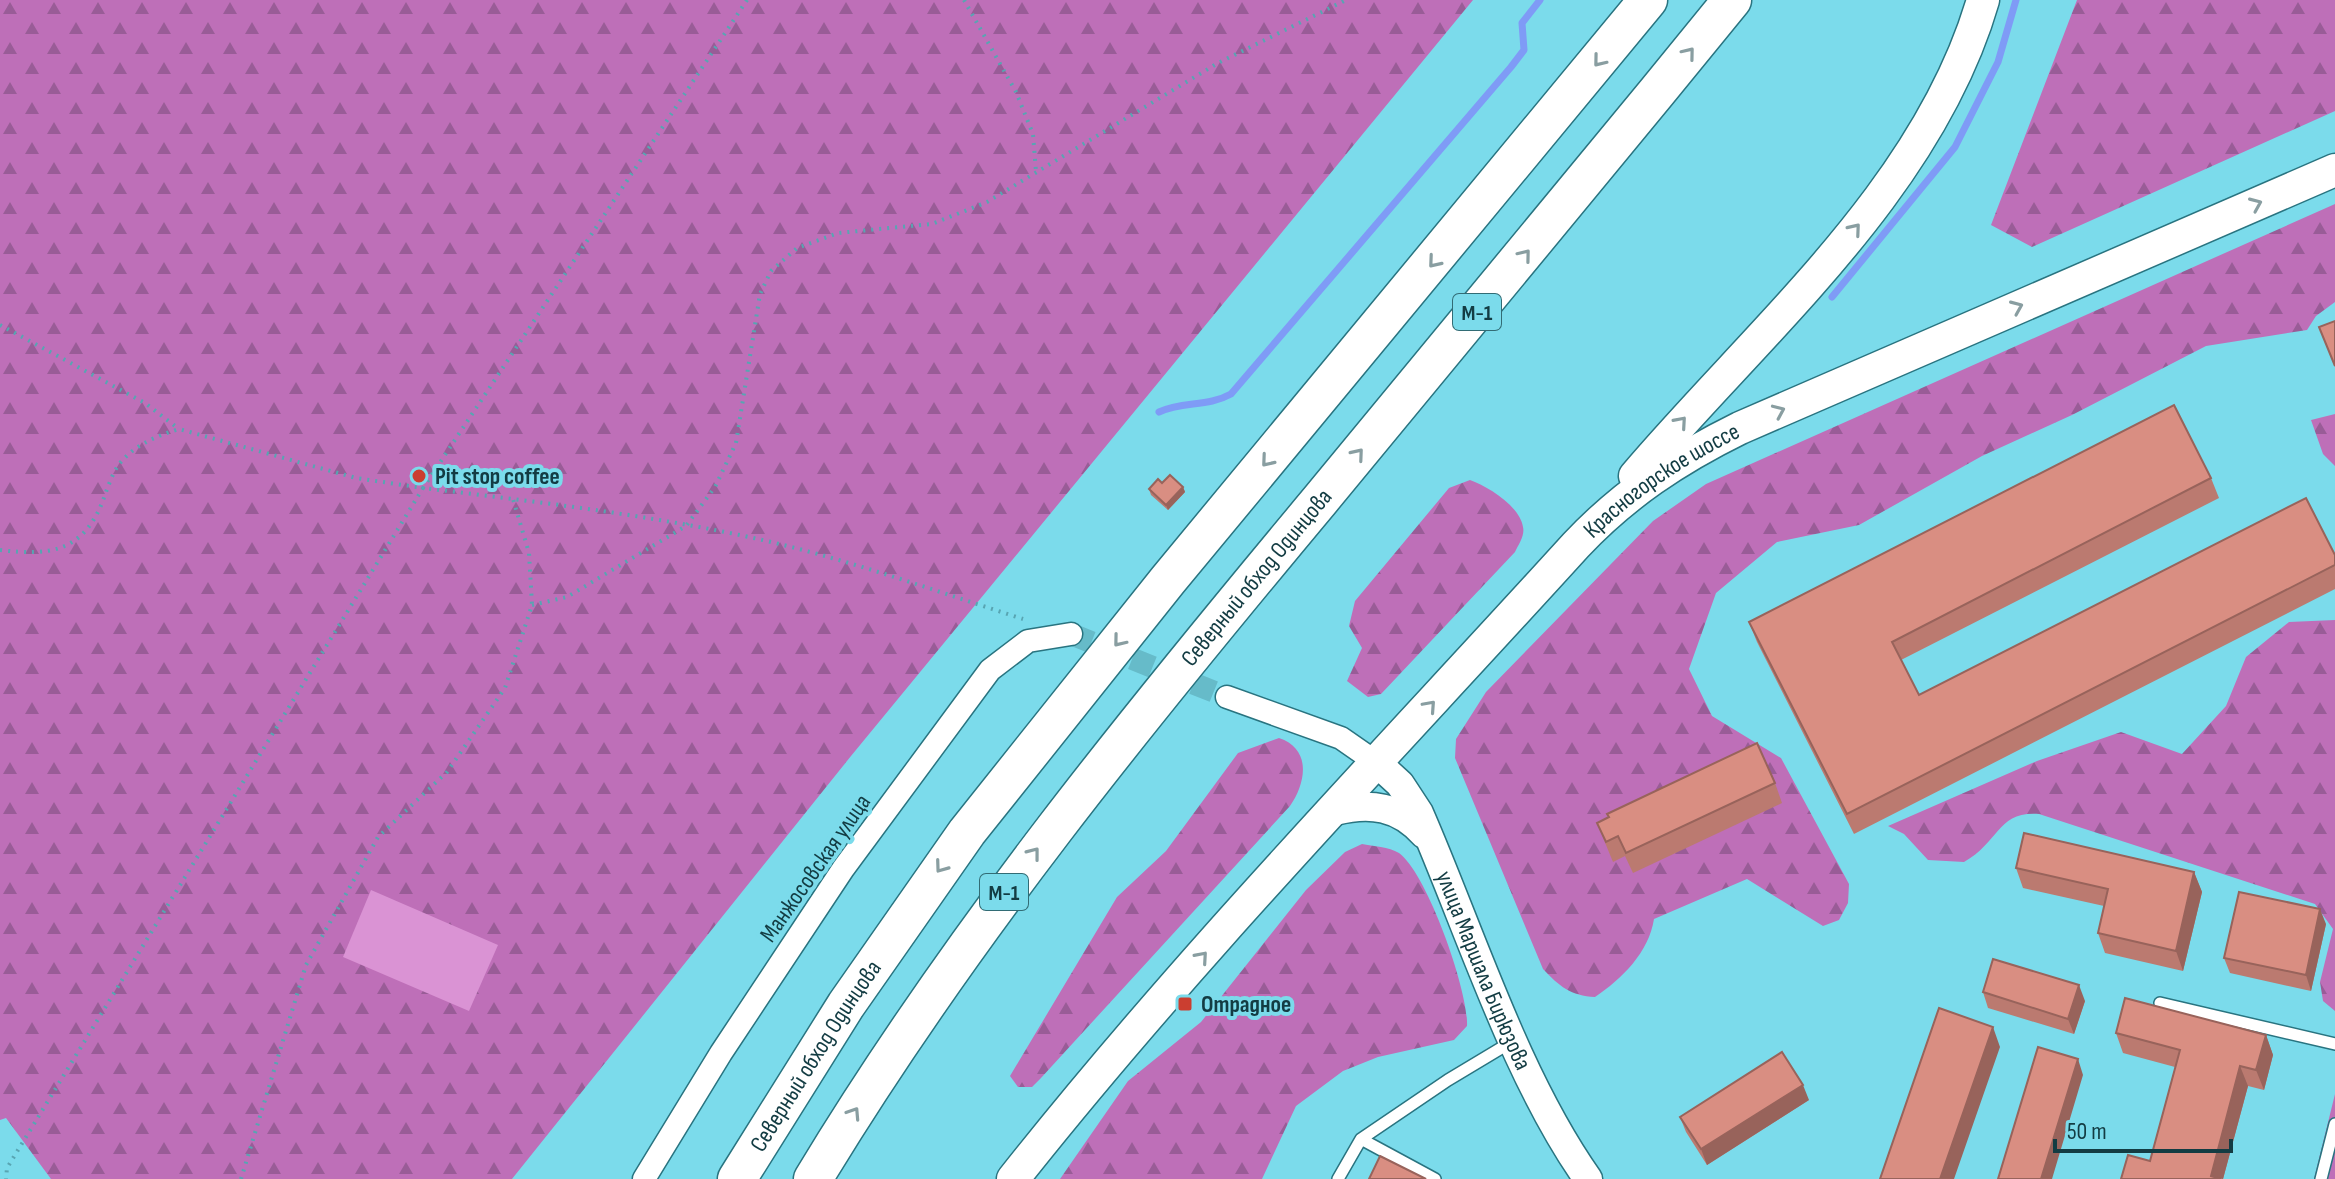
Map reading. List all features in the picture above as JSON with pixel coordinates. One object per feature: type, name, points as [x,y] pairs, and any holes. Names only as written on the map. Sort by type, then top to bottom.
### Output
[{"type":"highway","name":"Северный обход Одинцова","points":[[737,1179],[846,1005],[967,832],[1168,580],[1648,0]]},
{"type":"highway","name":"Северный обход Одинцова","points":[[813,1179],[942,979],[1028,860],[1218,622],[1732,0]]},
{"type":"main road","points":[[1576,545],[1889,185],[1940,106],[1968,46],[1983,0]]},
{"type":"main road","name":"Красногорское шоссе","points":[[1150,1016],[1576,545],[1633,491],[1710,443],[2335,170]]},
{"type":"main road","points":[[1013,1179],[1150,1016]]},
{"type":"main road","points":[[1030,1179],[1150,1016]]},
{"type":"street","name":"Манжосовская улица","points":[[644,1179],[721,1053],[843,869],[990,670],[1028,641],[1071,634]]},
{"type":"street","points":[[1227,697],[1341,738],[1377,763]]},
{"type":"street","name":"улица Маршала Бирюзова","points":[[1377,763],[1400,784],[1419,813],[1513,1041],[1551,1117],[1588,1179]]},
{"type":"street","points":[[1335,811],[1360,805],[1396,812],[1411,820],[1436,852]]},
{"type":"lane","points":[[2160,1003],[2335,1044]]},
{"type":"lane","points":[[1338,1179],[1361,1139],[1448,1080],[1513,1041]]},
{"type":"lane","points":[[2321,1179],[2335,1124]]},
{"type":"lane","points":[[1361,1139],[1435,1179]]},
{"type":"path","points":[[6,1179],[7,1168],[423,488],[747,0]]},
{"type":"path","points":[[964,0],[1016,92],[1033,134],[1036,172]]},
{"type":"path","points":[[532,605],[567,597],[686,526],[715,487],[736,443],[760,294],[771,271],[797,248],[838,233],[932,224],[987,202],[1218,63],[1346,0]]},
{"type":"path","points":[[0,325],[145,403],[179,429],[356,478],[513,499],[751,537],[841,561],[1071,634]]},
{"type":"path","points":[[0,550],[31,554],[66,546],[82,538],[93,525],[118,465],[152,438],[179,429]]},
{"type":"path","points":[[241,1179],[306,965],[378,837],[447,772],[505,688],[532,605],[529,553],[513,499]]},
{"type":"path","points":[[0,1170],[7,1168]]},
{"type":"green space","points":[[0,0],[1473,0],[851,756],[512,1179],[51,1179],[6,1118],[0,1120]]},
{"type":"green space","points":[[2077,0],[2335,0],[2335,111],[2032,247],[1991,225]]},
{"type":"green space","points":[[2335,204],[2335,302],[2316,316],[2307,330],[2206,346],[2072,415],[1982,456],[1859,525],[1777,542],[1716,593],[1689,669],[1712,716],[1781,758],[1849,884],[1848,903],[1839,920],[1823,926],[1747,879],[1654,919],[1646,943],[1633,964],[1595,997],[1572,992],[1543,969],[1455,758],[1456,739],[1486,692],[1653,521],[1706,484]]},
{"type":"green space","points":[[2335,414],[2335,466],[2323,454],[2311,420]]},
{"type":"green space","points":[[1470,480],[1493,492],[1516,512],[1523,530],[1520,543],[1515,552],[1381,694],[1368,697],[1347,681],[1362,648],[1349,626],[1355,601],[1449,488]]},
{"type":"green space","points":[[2335,620],[2335,1011],[2323,1001],[2320,982],[2333,929],[2315,904],[2039,814],[2015,817],[1964,862],[1928,860],[1904,834],[1888,826],[2037,761],[2121,732],[2182,754],[2226,706],[2246,657],[2289,622]]},
{"type":"green space","points":[[1279,738],[1297,750],[1303,768],[1300,787],[1290,806],[1041,1078],[1032,1087],[1018,1087],[1010,1076],[1117,897],[1166,851],[1238,753]]},
{"type":"green space","points":[[1362,844],[1399,853],[1422,884],[1454,962],[1467,1026],[1454,1040],[1378,1057],[1343,1071],[1296,1106],[1262,1179],[1060,1179],[1128,1081],[1201,1022],[1306,890],[1345,852]]},
{"type":"green space","points":[[2335,1094],[2335,1179],[2314,1179]]},
{"type":"shaded area","points":[[371,890],[498,945],[469,1011],[343,957]]},
{"type":"building","points":[[2335,321],[2335,366],[2319,327]]},
{"type":"building","points":[[2174,405],[2211,478],[1892,642],[1919,695],[2306,498],[2335,555],[2335,565],[1847,814],[1749,622]]},
{"type":"building","points":[[1170,475],[1183,487],[1166,505],[1149,489],[1158,479],[1162,483]]},
{"type":"building","points":[[1757,743],[1775,783],[1626,853],[1618,836],[1606,842],[1597,823],[1609,817],[1607,814]]},
{"type":"building","points":[[2024,833],[2194,872],[2176,951],[2098,933],[2108,889],[2016,868]]},
{"type":"building","points":[[2239,892],[2320,909],[2306,975],[2224,958]]},
{"type":"building","points":[[1993,959],[2079,985],[2068,1019],[1983,992]]},
{"type":"building","points":[[2125,998],[2266,1035],[2256,1070],[2240,1066],[2211,1176],[2221,1179],[2121,1179],[2128,1155],[2150,1161],[2180,1050],[2116,1033]]},
{"type":"building","points":[[1939,1008],[1993,1027],[1940,1179],[1880,1179]]},
{"type":"building","points":[[2038,1047],[2078,1059],[2041,1179],[1998,1179]]},
{"type":"building","points":[[1782,1052],[1803,1085],[1701,1149],[1680,1117]]},
{"type":"building","points":[[1380,1156],[1426,1179],[1369,1179]]},
{"type":"waterway","points":[[1159,412],[1213,401],[1231,394],[1511,67],[1524,50],[1522,23],[1540,0]]},
{"type":"waterway","points":[[1832,297],[1955,147],[1998,62],[2016,0]]},
{"type":"tunnel","points":[[1071,634],[1227,697]]},
{"type":"place","name":"Pit stop coffee","points":[[419,476]]},
{"type":"place","name":"Отрадное","points":[[1185,1004]]}]
